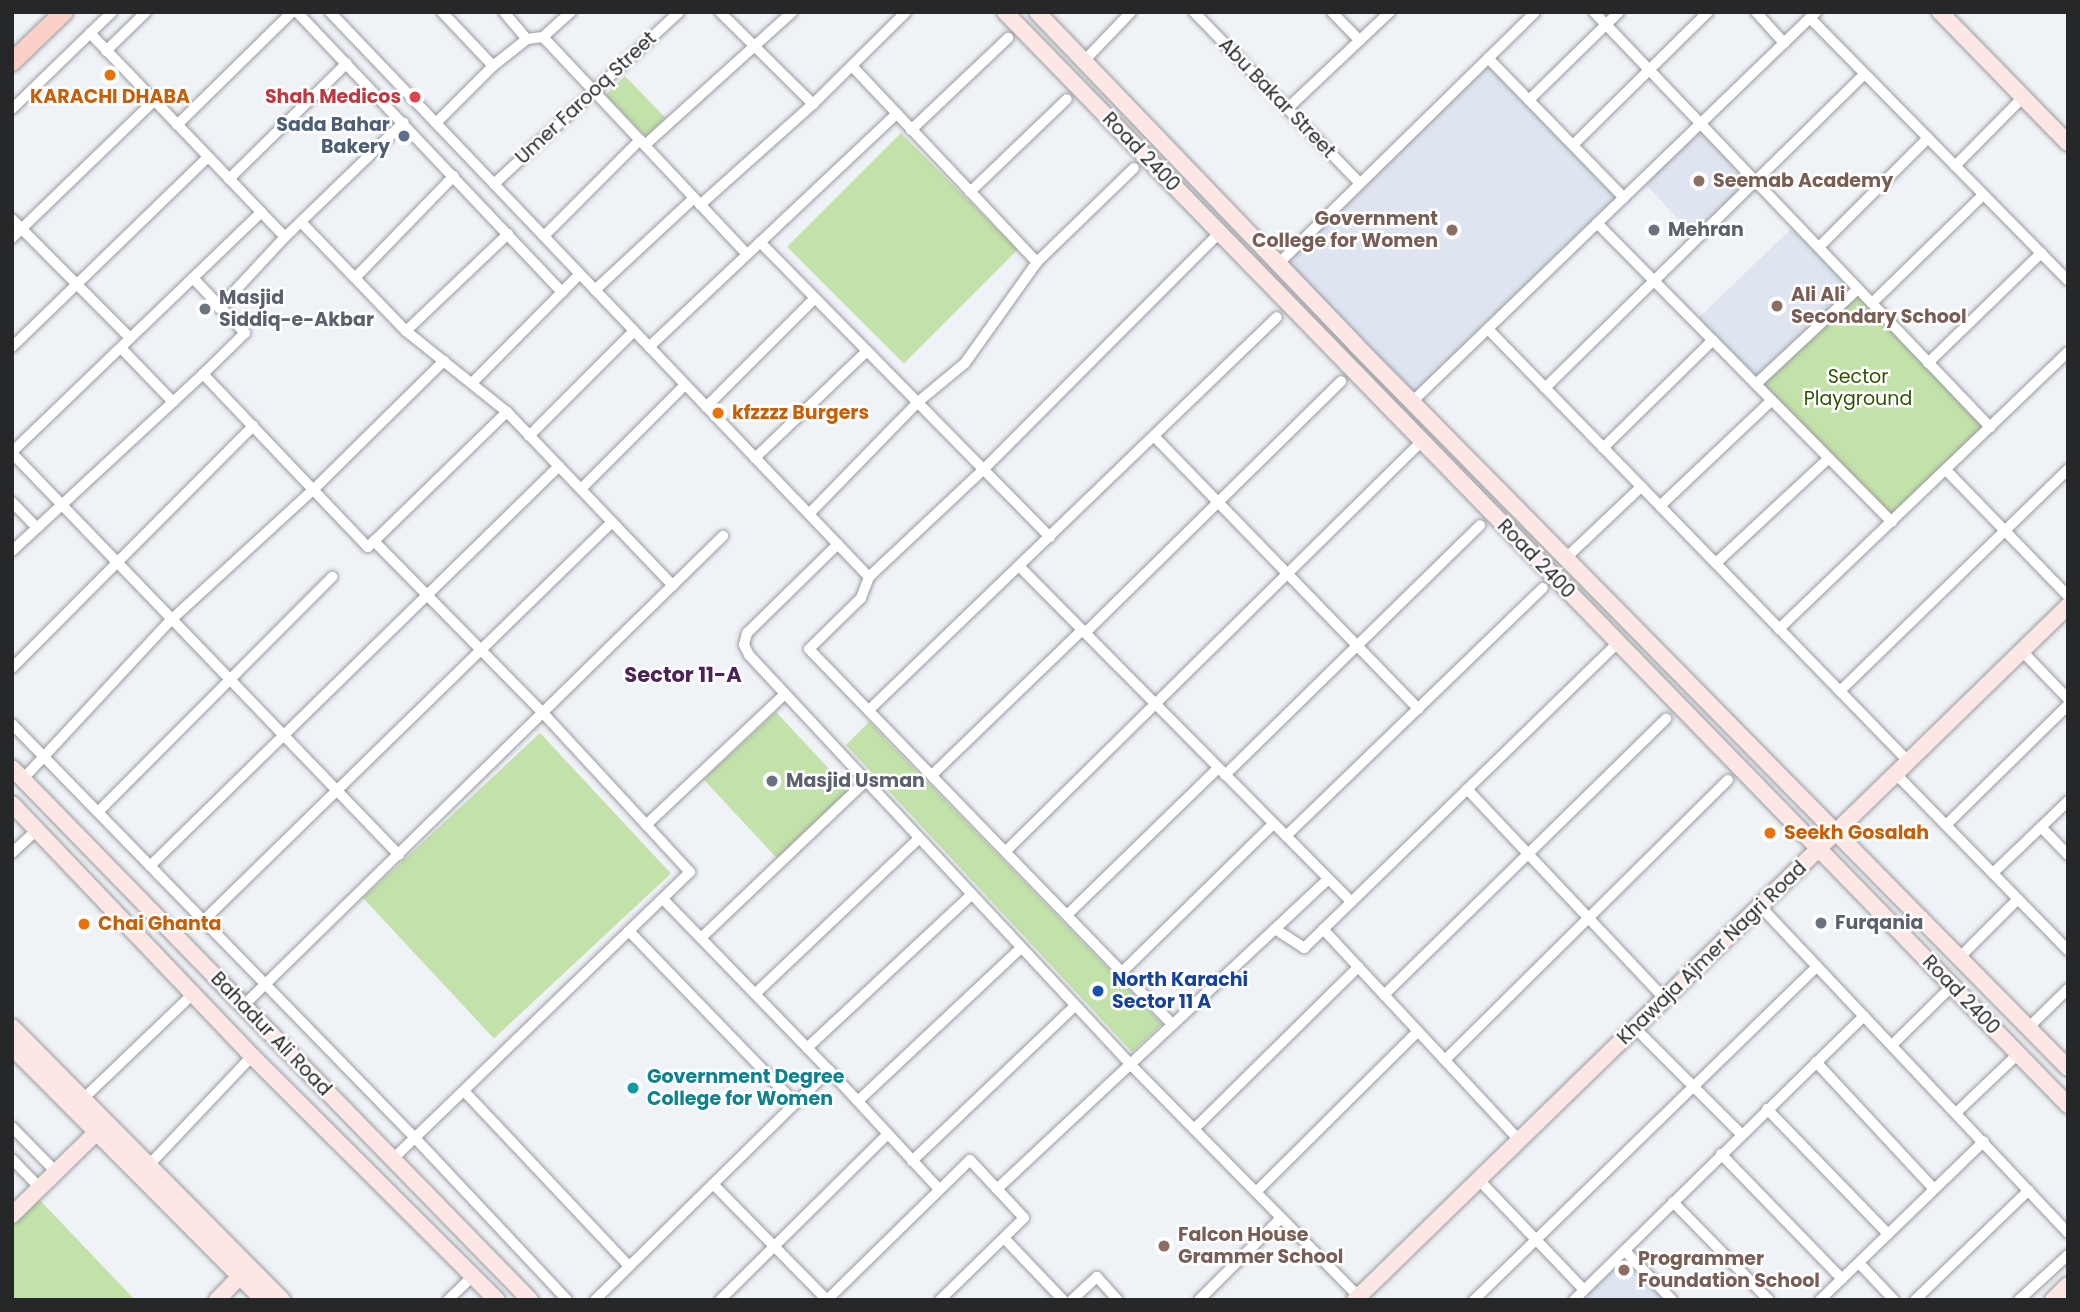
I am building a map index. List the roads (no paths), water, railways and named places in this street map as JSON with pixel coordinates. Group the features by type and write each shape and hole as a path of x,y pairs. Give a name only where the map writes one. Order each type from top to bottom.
{"main road":[{"path":"12,62 64,12"},
{"name":"Road 2400","path":"1005,12 2068,1105"},
{"name":"Road 2400","path":"1037,12 1280,262 1355,344 1414,400 1835,834 2068,1068"},
{"path":"1940,12 2068,143"},
{"path":"1341,359 1355,344"},
{"name":"Khawaja Ajmer Nagri Road","path":"1357,1298 2068,606"},
{"name":"Bahadur Ali Road","path":"18,773 530,1300"},
{"name":"Bahadur Ali Road","path":"12,804 252,1056 497,1300"},
{"path":"12,1027 84,1098 103,1126 245,1272 282,1300"},
{"path":"12,1047 149,1165 245,1272 263,1300"},
{"path":"284,1087 304,1069"},
{"path":"12,1215 103,1126"},
{"path":"217,1300 245,1272"},
{"path":"2053,1300 2068,1285"}],"street":[{"path":"12,109 112,12"},
{"path":"106,51 146,12"},
{"path":"177,125 295,12 404,122 562,292"},
{"path":"330,12 869,577"},
{"path":"504,12 527,39"},
{"path":"436,123 493,66 527,39 543,37 570,12"},
{"name":"Umer Farooq Street","path":"494,184 679,12"},
{"path":"720,12 813,104"},
{"path":"544,236 642,143 792,12"},
{"path":"595,290 813,104 906,12"},
{"path":"1084,61 1132,12"},
{"name":"Abu Bakar Street","path":"1194,12 1360,183"},
{"path":"1332,12 1360,41"},
{"path":"1288,108 1390,12"},
{"path":"1280,262 1535,12"},
{"path":"1594,12 1702,122 1990,428"},
{"path":"1529,100 1619,12"},
{"path":"1573,145 1707,12"},
{"path":"1756,12 1784,43"},
{"path":"449,15 493,66"},
{"path":"1414,400 1813,15 1865,74 2068,281"},
{"path":"90,33 285,237"},
{"path":"543,37 747,254"},
{"path":"911,130 1008,38"},
{"path":"1488,58 1624,198"},
{"path":"229,179 347,63"},
{"path":"852,66 1037,262"},
{"path":"1545,388 1865,74"},
{"path":"1955,166 2023,97"},
{"path":"970,192 1067,99"},
{"path":"12,238 154,101"},
{"path":"649,347 896,114"},
{"path":"219,308 285,237 404,122"},
{"path":"1819,247 1928,138"},
{"path":"12,347 208,157"},
{"path":"809,514 918,402 965,363 1037,262 1134,168"},
{"path":"355,278 454,176"},
{"path":"1872,303 1983,195"},
{"path":"261,212 12,452 399,855"},
{"path":"12,219 131,338"},
{"path":"302,222 406,331 507,412 673,586"},
{"path":"1597,223 1892,522"},
{"path":"1173,1025 809,649 861,598 869,577 982,471 1219,233"},
{"path":"406,331 508,234"},
{"path":"760,242 982,471 1050,537"},
{"path":"1928,363 2041,253"},
{"path":"472,383 580,274"},
{"path":"12,551 245,333 192,278"},
{"path":"1756,384 1858,289"},
{"path":"706,407 815,298"},
{"path":"869,710 1277,317"},
{"path":"1488,329 1908,761"},
{"path":"529,436 634,331"},
{"path":"1603,448 1713,340"},
{"path":"121,348 173,402"},
{"path":"755,458 867,351"},
{"path":"1779,629 2068,352"},
{"path":"18,773 44,757 171,620 313,490 443,361"},
{"path":"203,374 368,547 507,412"},
{"path":"932,775 1341,382"},
{"path":"581,489 685,385"},
{"path":"1660,506 1772,400"},
{"path":"12,668 253,426"},
{"path":"1154,436 1286,576 1419,709"},
{"path":"1006,851 1421,442"},
{"path":"1716,563 1829,457"},
{"path":"150,866 559,466"},
{"path":"1840,691 2068,469"},
{"path":"1946,470 2068,596"},
{"path":"1566,557 1641,487"},
{"path":"12,502 37,528"},
{"path":"202,922 612,522"},
{"path":"1068,914 1356,646 1480,524"},
{"path":"243,1006 723,536"},
{"path":"374,541 544,714 690,872 393,1159"},
{"path":"838,544 747,633 744,645 750,655 784,695 1130,1065 1357,1298"},
{"path":"1020,566 1350,901"},
{"path":"98,811 231,681 332,577"},
{"path":"1286,836 1543,588"},
{"path":"1275,929 1304,948 1618,643"},
{"path":"2022,651 2068,699"},
{"path":"646,825 784,695"},
{"path":"1947,825 2068,705"},
{"path":"1384,995 1530,856 1666,719"},
{"path":"12,724 202,922 267,984 567,1300"},
{"path":"1895,773 2068,950"},
{"path":"1445,1060 1728,780"},
{"path":"701,938 865,782"},
{"path":"1467,789 1665,999"},
{"path":"1993,873 2068,802"},
{"path":"1122,972 1273,824"},
{"path":"2041,827 2068,855"},
{"path":"12,853 37,830"},
{"path":"756,993 918,839"},
{"path":"998,1189 1328,879"},
{"path":"807,1048 971,895"},
{"path":"663,899 756,993 939,1189"},
{"path":"1960,957 2018,899"},
{"path":"1760,906 1957,1112 2068,1233"},
{"path":"1323,929 1520,1140"},
{"path":"629,931 795,1103"},
{"path":"858,1101 1021,948"},
{"path":"1194,1129 1358,967"},
{"path":"1474,1300 1817,967"},
{"path":"1892,1045 1952,986"},
{"path":"2028,1028 2068,989"},
{"path":"84,1098 193,994"},
{"path":"912,1161 1075,1006"},
{"path":"1574,1300 1864,1016"},
{"path":"1635,1028 1741,1135"},
{"path":"1256,1192 1418,1031"},
{"path":"1957,1112 2018,1054"},
{"path":"149,1165 252,1056"},
{"path":"1816,1062 1934,1189"},
{"path":"595,1300 829,1070"},
{"path":"464,1091 629,1266"},
{"path":"1768,1109 1888,1234"},
{"path":"14,1131 56,1172"},
{"path":"720,1300 888,1134"},
{"path":"1820,1300 1984,1141"},
{"path":"1721,1154 1842,1279"},
{"path":"12,1159 40,1188"},
{"path":"713,1184 827,1300 970,1160 1024,1219 940,1300"},
{"path":"1479,1180 1584,1290"},
{"path":"1914,1300 2029,1191"},
{"path":"1673,1202 1769,1300"},
{"path":"1199,1300 1281,1218"},
{"path":"1004,1238 1063,1300"},
{"path":"1625,1251 1672,1300"},
{"path":"2019,1300 2068,1255"},
{"path":"1859,1263 1894,1300"},
{"path":"448,1300 474,1275"},
{"path":"1072,1300 1097,1277 1118,1300"}],"place":[{"name":"KARACHI DHABA","path":"110,75"},
{"name":"Shah Medicos","path":"415,97"},
{"name":"Sada Bahar Bakery","path":"404,136"},
{"name":"Seemab Academy","path":"1699,181"},
{"name":"Government College for Women","path":"1452,230"},
{"name":"Mehran","path":"1654,230"},
{"name":"Ali Ali Secondary School","path":"1777,306"},
{"name":"Masjid Siddiq-e-Akbar","path":"205,309"},
{"name":"kfzzzz Burgers","path":"718,413"},
{"name":"Masjid Usman","path":"772,781"},
{"name":"Seekh Gosalah","path":"1770,833"},
{"name":"Furqania","path":"1821,923"},
{"name":"Chai Ghanta","path":"84,924"},
{"name":"North Karachi Sector 11 A","path":"1098,991"},
{"name":"Government Degree College for Women","path":"633,1088"},
{"name":"Falcon House Grammer School","path":"1164,1246"},
{"name":"Programmer Foundation School","path":"1624,1270"}],"district":[{"name":"Sector 11-A","path":"683,675"}],"park label":[{"name":"Sector Playground","path":"1858,388"}]}
